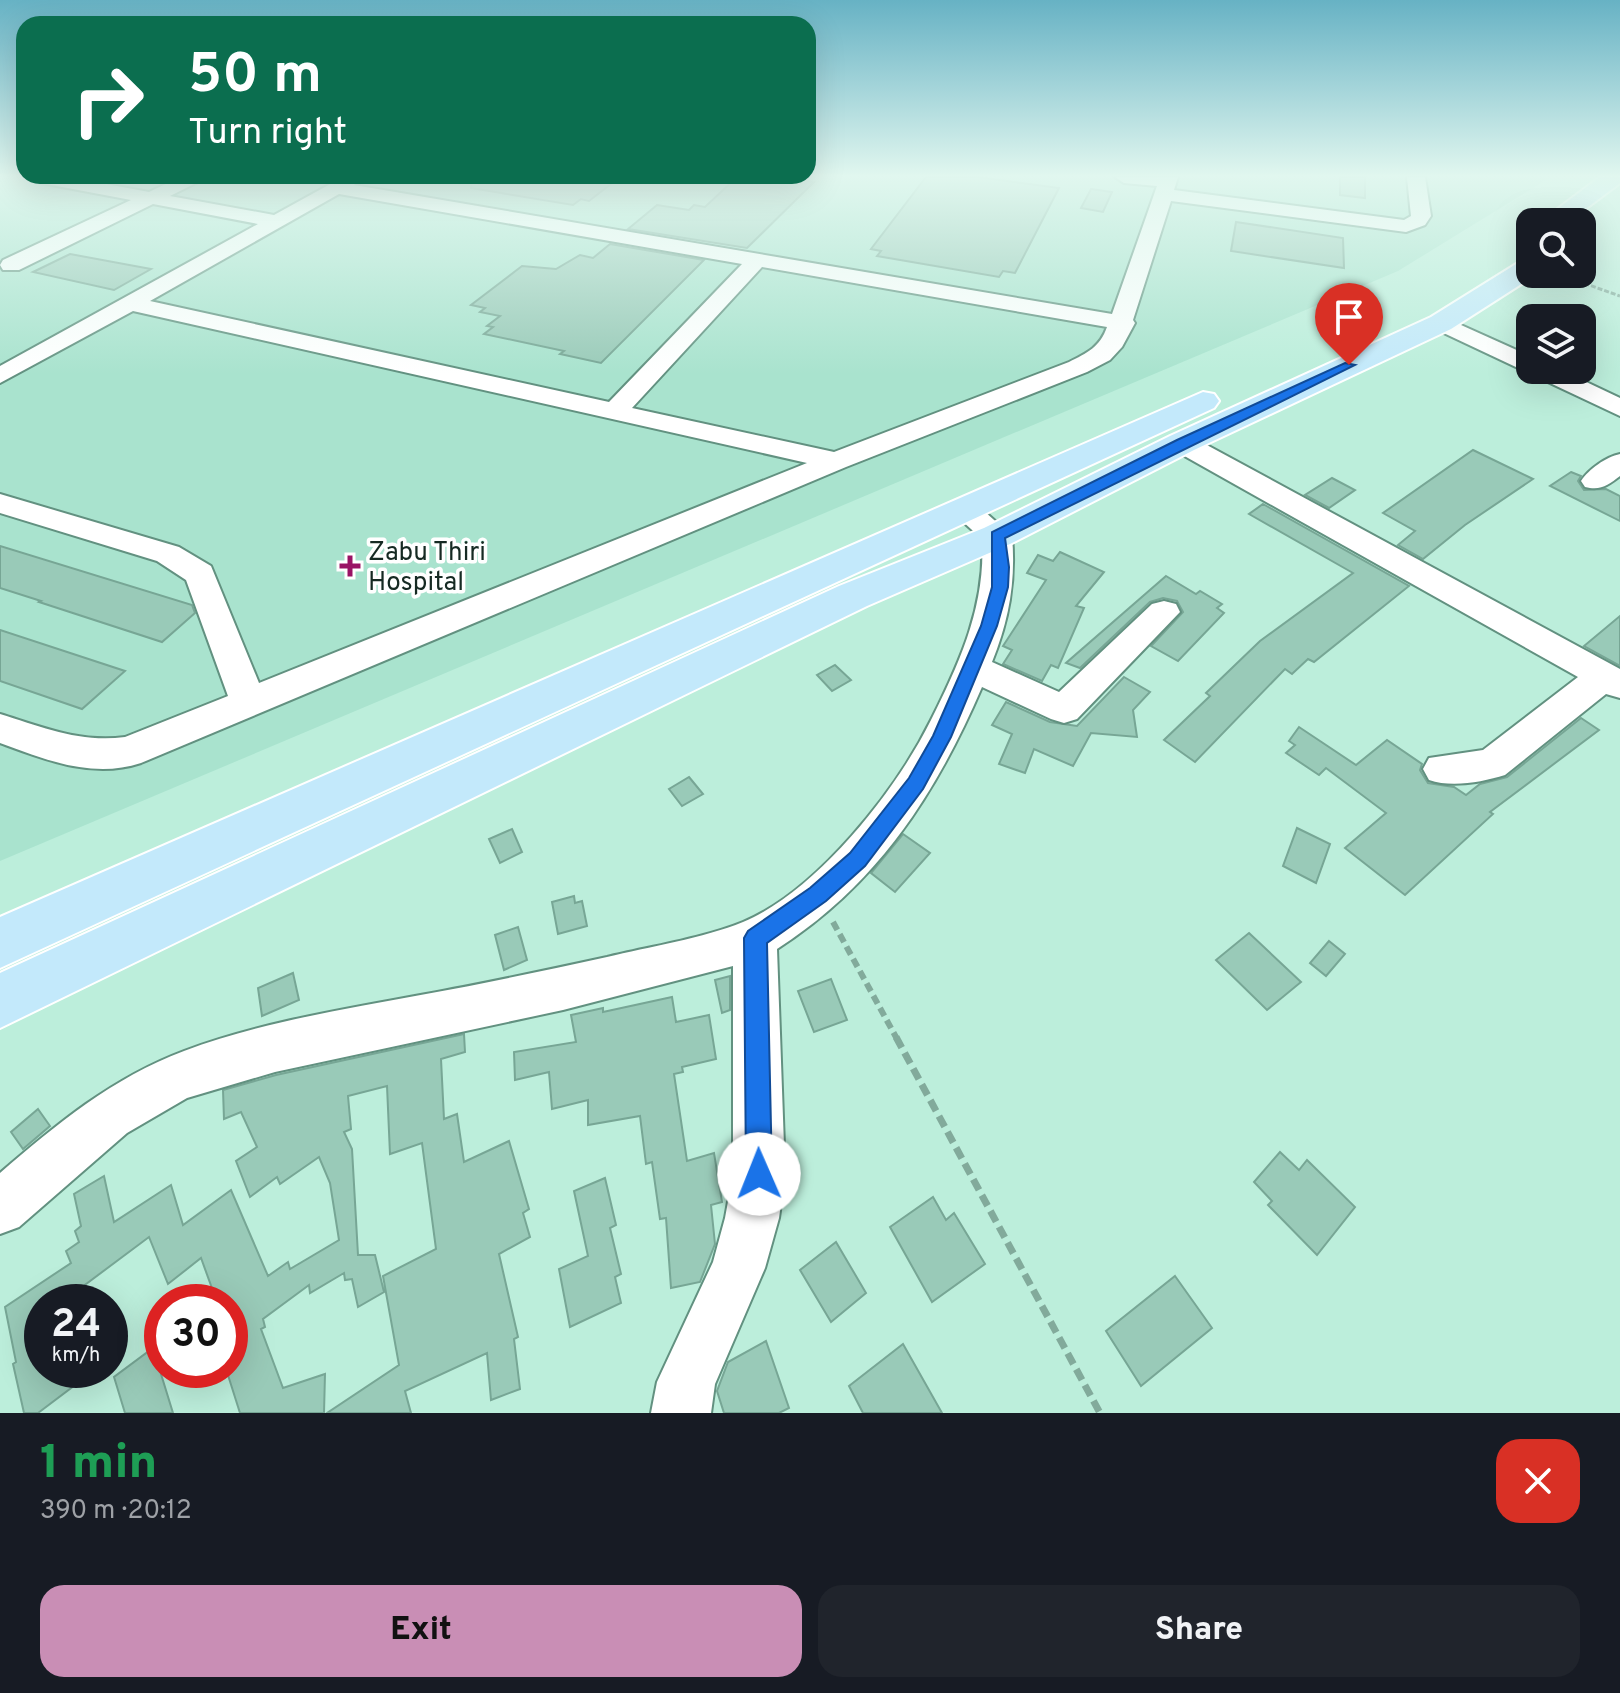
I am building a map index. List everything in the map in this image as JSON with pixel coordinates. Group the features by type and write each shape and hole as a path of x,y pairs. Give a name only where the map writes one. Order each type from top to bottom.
{"main road":[{"path":"0,1001 853,596 981,523 1449,287 1516,246"},
{"path":"0,943 981,523 1182,443 1441,323 1516,276"}],"street":[{"path":"11,265 57,243"},
{"path":"0,376 236,243"},
{"path":"667,243 1123,323"},
{"path":"0,728 57,748 93,756 128,752 836,461 1078,367 1110,348 1123,323 1148,243"},
{"path":"615,411 757,260"},
{"path":"128,303 836,461"},
{"path":"1441,323 1516,358"},
{"path":"1570,384 1620,408"},
{"path":"1182,443 1612,680 1492,764 1442,769"},
{"path":"1595,481 1620,462"},
{"path":"0,503 168,554 200,574 249,703"},
{"path":"0,1208 109,1114 158,1086 187,1074 323,1036 643,971 755,938 818,895 858,860 916,783 972,668 1000,587 1001,567 981,523"},
{"path":"972,668 1064,709 1164,612"},
{"path":"681,1413 686,1382 738,1268 752,1218 759,1174 755,938"}],"path":[{"path":"1596,287 1620,296"},
{"path":"818,895 1100,1413"}],"shaded area":[{"name":"Zabu Thiri Hospital","path":"0,243 1444,243 1398,271 0,861"}],"building":[{"path":"715,243 752,243 747,248"},
{"path":"876,243 1031,243 1015,273 1003,271 999,277 877,256 881,251 871,249"},
{"path":"1232,243 1343,243 1344,268 1231,251"},
{"path":"610,244 704,260 601,363 560,354 564,351 484,334 493,327 487,326 500,316 480,312 485,308 471,305 522,266 556,269 580,255 593,258"},
{"path":"70,254 151,269 114,290 33,272"},
{"path":"1473,450 1533,479 1465,525 1423,559 1398,545 1415,531 1383,513"},
{"path":"1571,472 1581,476 1578,481 1584,490 1606,489 1620,496 1620,521 1550,486"},
{"path":"1332,478 1355,490 1329,508 1305,495"},
{"path":"1263,504 1409,586 1314,662 1308,659 1292,674 1285,669 1195,762 1164,740 1210,696 1206,693 1260,641 1353,573 1249,514"},
{"path":"0,546 192,605 195,613 162,642 39,602 0,588"},
{"path":"1060,552 1104,572 1076,606 1084,608 1058,668 1051,665 1042,681 1003,664 1012,650 1003,646 1046,580 1027,573 1038,555 1053,561"},
{"path":"1166,576 1196,594 1200,591 1222,604 1217,608 1224,613 1178,661 1151,646 1183,612 1177,601 1163,598 1150,602 1080,668 1066,663"},
{"path":"1620,616 1620,666 1584,646"},
{"path":"0,630 125,671 82,709 0,681"},
{"path":"835,665 851,680 832,691 817,675"},
{"path":"1124,677 1150,692 1133,710 1137,737 1091,733 1073,766 1034,749 1025,773 999,764 1012,734 992,725 1006,702 1050,722 1077,726"},
{"path":"1581,718 1599,730 1490,812 1493,814 1405,895 1345,848 1386,813 1326,768 1319,775 1286,753 1295,745 1289,741 1299,727 1356,765 1387,740 1422,764 1420,770 1428,783 1454,787 1466,795 1480,784 1507,777"},
{"path":"689,777 703,794 682,806 669,789"},
{"path":"1297,828 1330,844 1316,883 1283,866"},
{"path":"512,829 522,852 500,863 489,839"},
{"path":"903,834 930,853 895,892 871,873"},
{"path":"574,896 575,903 582,901 587,926 558,934 552,902"},
{"path":"518,927 527,960 504,970 495,935"},
{"path":"1249,933 1301,982 1267,1010 1216,960"},
{"path":"1329,941 1345,954 1326,976 1310,963"},
{"path":"293,973 299,1000 262,1016 258,988"},
{"path":"730,976 730,1010 722,1013 715,980"},
{"path":"831,979 847,1020 814,1032 798,991"},
{"path":"672,997 676,1022 709,1015 716,1059 682,1067 683,1072 674,1074 687,1161 714,1153 722,1202 711,1205 715,1244 700,1282 671,1288 666,1218 660,1219 652,1162 646,1164 640,1116 588,1125 588,1100 552,1109 549,1072 515,1080 514,1052 576,1042 571,1015 603,1008 603,1012"},
{"path":"464,1034 465,1052 441,1059 444,1119 457,1114 464,1162 509,1141 529,1209 523,1213 530,1237 499,1254 518,1337 514,1339 520,1389 491,1400 487,1353 405,1391 411,1413 327,1413 399,1365 383,1276 436,1249 422,1143 390,1154 387,1086 348,1096 351,1129 344,1132 352,1149 358,1255 375,1255 384,1292 358,1307 352,1279 345,1280 344,1273 310,1293 309,1285 263,1319 265,1327 261,1329 283,1388 325,1374 324,1413 240,1413 232,1388 248,1388 248,1284 210,1284 201,1258 168,1284 149,1237 86,1284 40,1284 71,1263 66,1251 79,1242 75,1231 81,1226 74,1194 104,1176 114,1222 171,1185 183,1225 231,1190 268,1276 288,1262 290,1269 339,1240 330,1183 319,1157 280,1184 277,1177 250,1197 236,1161 257,1147 241,1112 224,1119 223,1090 276,1075"},
{"path":"38,1109 50,1126 23,1149 11,1132"},
{"path":"1280,1152 1299,1170 1307,1160 1355,1207 1317,1255 1268,1205 1272,1201 1254,1182"},
{"path":"605,1178 616,1225 610,1228 621,1274 615,1277 621,1303 570,1327 559,1269 588,1256 574,1191"},
{"path":"933,1197 946,1220 954,1213 985,1264 932,1302 890,1227"},
{"path":"836,1242 866,1293 831,1322 800,1270"},
{"path":"1175,1276 1212,1328 1141,1386 1106,1331"},
{"path":"24,1294 24,1388 71,1388 38,1413 24,1413 5,1307"},
{"path":"766,1341 789,1408 779,1413 724,1413 717,1391 728,1362"},
{"path":"903,1344 942,1413 863,1413 849,1386"},
{"path":"144,1355 144,1388 165,1388 173,1413 125,1413 117,1388 128,1388 128,1367"}],"place":[{"name":"Zabu Thiri Hospital","path":"350,566"}],"route":[{"path":"759,1174 755,938 818,895 858,860 916,783 941,737 989,626 1000,587 997,536 1182,443 1349,365"}]}
